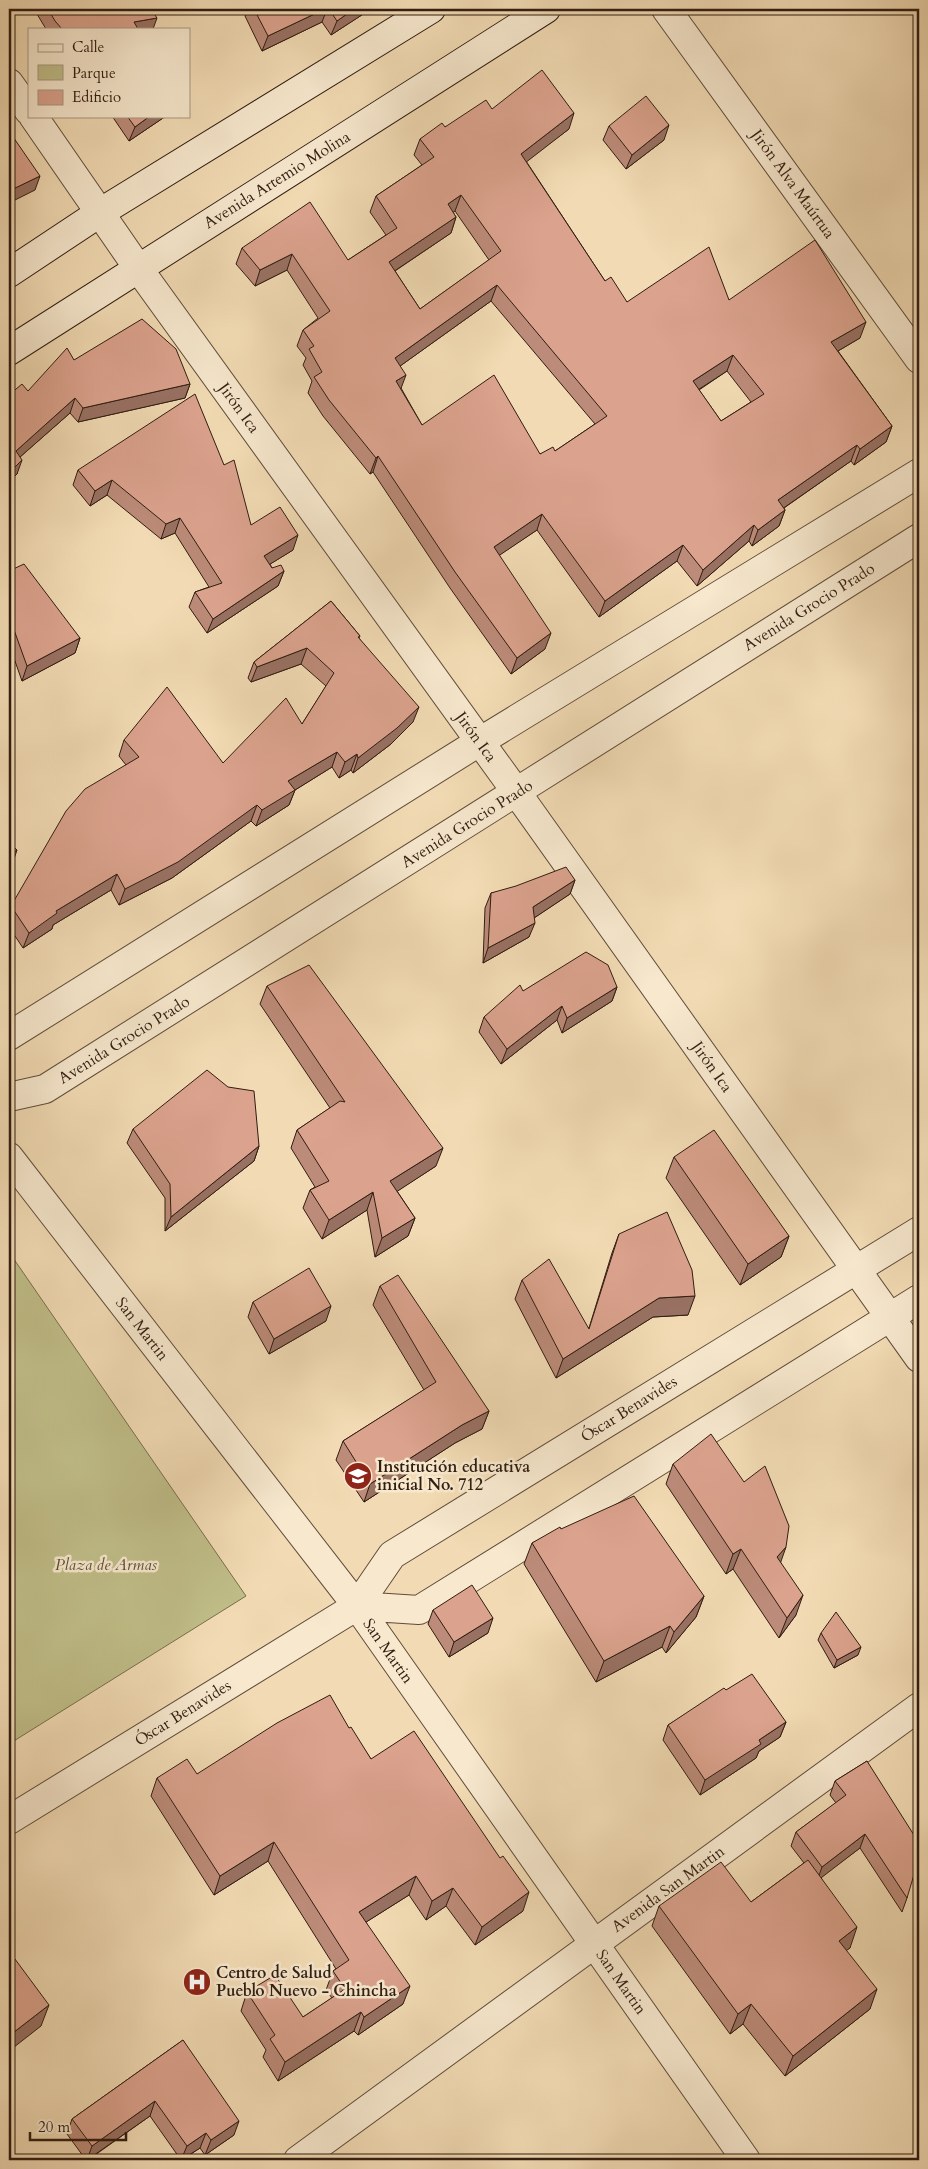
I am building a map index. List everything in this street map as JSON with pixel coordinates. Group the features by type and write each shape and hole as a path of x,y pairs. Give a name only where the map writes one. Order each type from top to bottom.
{"street":[{"path":"9,273 101,212 431,9"},
{"name":"Avenida Artemio Molina","path":"9,351 546,9"},
{"name":"Jirón Alva Maúrtua","path":"666,9 919,359"},
{"path":"9,83 28,110"},
{"name":"Jirón Ica","path":"34,118 138,268 517,793 919,1358"},
{"path":"9,1036 479,742 919,473"},
{"name":"Avenida Grocio Prado","path":"9,1097 45,1089 919,538"},
{"name":"San Martin","path":"9,1157 357,1606 746,2160"},
{"name":"Óscar Benavides","path":"9,1820 357,1606 392,1555 919,1231"},
{"path":"357,1606 419,1610 919,1299"},
{"name":"Avenida San Martin","path":"298,2160 919,1707"}],"green space":[{"name":"Plaza de Armas","path":"9,1252 246,1596 9,1744"}],"building":[{"path":"48,9 151,9 157,18 134,22 137,28 61,28"},
{"path":"254,9 325,9 268,36"},
{"path":"329,9 354,9 337,21"},
{"path":"542,70 574,113 521,154 605,281 611,277 627,302 709,247 729,300 815,240 866,322 831,342 892,426 860,449 857,445 778,500 785,510 758,530 754,525 703,570 683,545 605,601 542,514 494,547 551,633 517,658 455,572 378,456 376,458 329,400 314,377 322,372 309,349 314,346 303,330 330,311 292,254 260,270 242,248 310,202 348,260 397,228 376,196 434,157 420,139 442,123 445,127 486,100 492,109","holes":["461,195 501,251 420,309 389,262 456,217 448,204","497,285 607,416 555,451 553,447 540,454 494,375 422,425 396,381 406,375 395,358","733,355 764,394 721,421 693,381"]},
{"path":"646,96 669,125 632,155 609,126"},
{"path":"128,118 147,118 135,127"},
{"path":"9,131 40,176 9,191"},
{"path":"142,319 176,349 190,384 83,408 75,398 16,451 22,460 9,473 9,395 22,384 28,391 67,348 74,360"},
{"path":"195,394 224,465 234,460 251,525 280,507 298,535 264,556 272,568 281,565 284,571 213,619 195,592 222,583 180,518 166,524 112,480 95,491 78,470"},
{"path":"24,564 80,638 27,666 9,616 9,571"},
{"path":"331,601 360,636 358,637 419,707 397,728 358,758 357,754 345,762 337,752 288,781 295,790 262,810 257,805 178,862 125,889 117,874 56,911 57,913 29,933 11,906 66,811 85,789 139,757 124,740 167,687 223,763 286,698 302,724 334,673 307,648 257,667 254,662"},
{"path":"9,842 17,850 9,855"},
{"path":"566,867 575,880 533,907 535,923 488,948 491,893 516,886"},
{"path":"586,952 608,965 617,987 567,1018 562,1006 507,1049 484,1017 520,985 523,991"},
{"path":"309,965 443,1148 390,1181 415,1218 382,1238 373,1192 329,1220 310,1190 329,1181 297,1130 340,1101 345,1102 267,986"},
{"path":"207,1070 228,1087 254,1091 259,1146 171,1217 170,1184 133,1129"},
{"path":"714,1130 789,1236 748,1264 674,1157"},
{"path":"667,1212 692,1270 695,1296 659,1298 563,1359 522,1280 549,1259 589,1329 619,1234"},
{"path":"309,1268 331,1306 274,1339 253,1302"},
{"path":"398,1275 489,1411 462,1425 370,1484 343,1441 436,1382 380,1286"},
{"path":"711,1434 744,1482 765,1466 789,1526 786,1547 777,1557 803,1595 787,1618 741,1549 733,1554 673,1464"},
{"path":"634,1496 704,1596 674,1632 670,1626 604,1661 532,1543 560,1527 561,1529"},
{"path":"472,1585 493,1618 454,1642 433,1610"},
{"path":"836,1612 861,1647 837,1660 821,1633"},
{"path":"752,1674 786,1722 759,1740 761,1744 705,1780 668,1725 724,1688 726,1690"},
{"path":"330,1695 349,1728 351,1727 371,1759 414,1731 500,1858 503,1856 529,1892 482,1927 453,1888 432,1901 416,1876 359,1912 410,1986 364,2017 361,2012 285,2062 270,2039 275,2035 247,1992 275,1975 303,2017 345,1989 333,1971 349,1960 274,1842 220,1876 157,1778 187,1759 197,1774 277,1723"},
{"path":"867,1761 919,1843 919,1858 907,1898 865,1834 822,1867 796,1832 846,1795 835,1781"},
{"path":"808,1860 857,1927 839,1941 877,1989 793,2056 751,2004 738,2014 659,1906 721,1862 751,1902"},
{"path":"9,1951 49,2005 9,2036"},
{"path":"183,2040 239,2121 211,2140 206,2133 187,2146 155,2101 92,2146 72,2119"}],"place":[{"name":"Institución educativa inicial No. 712","path":"358,1476"},
{"name":"Centro de Salud Pueblo Nuevo - Chincha","path":"197,1982"}]}
